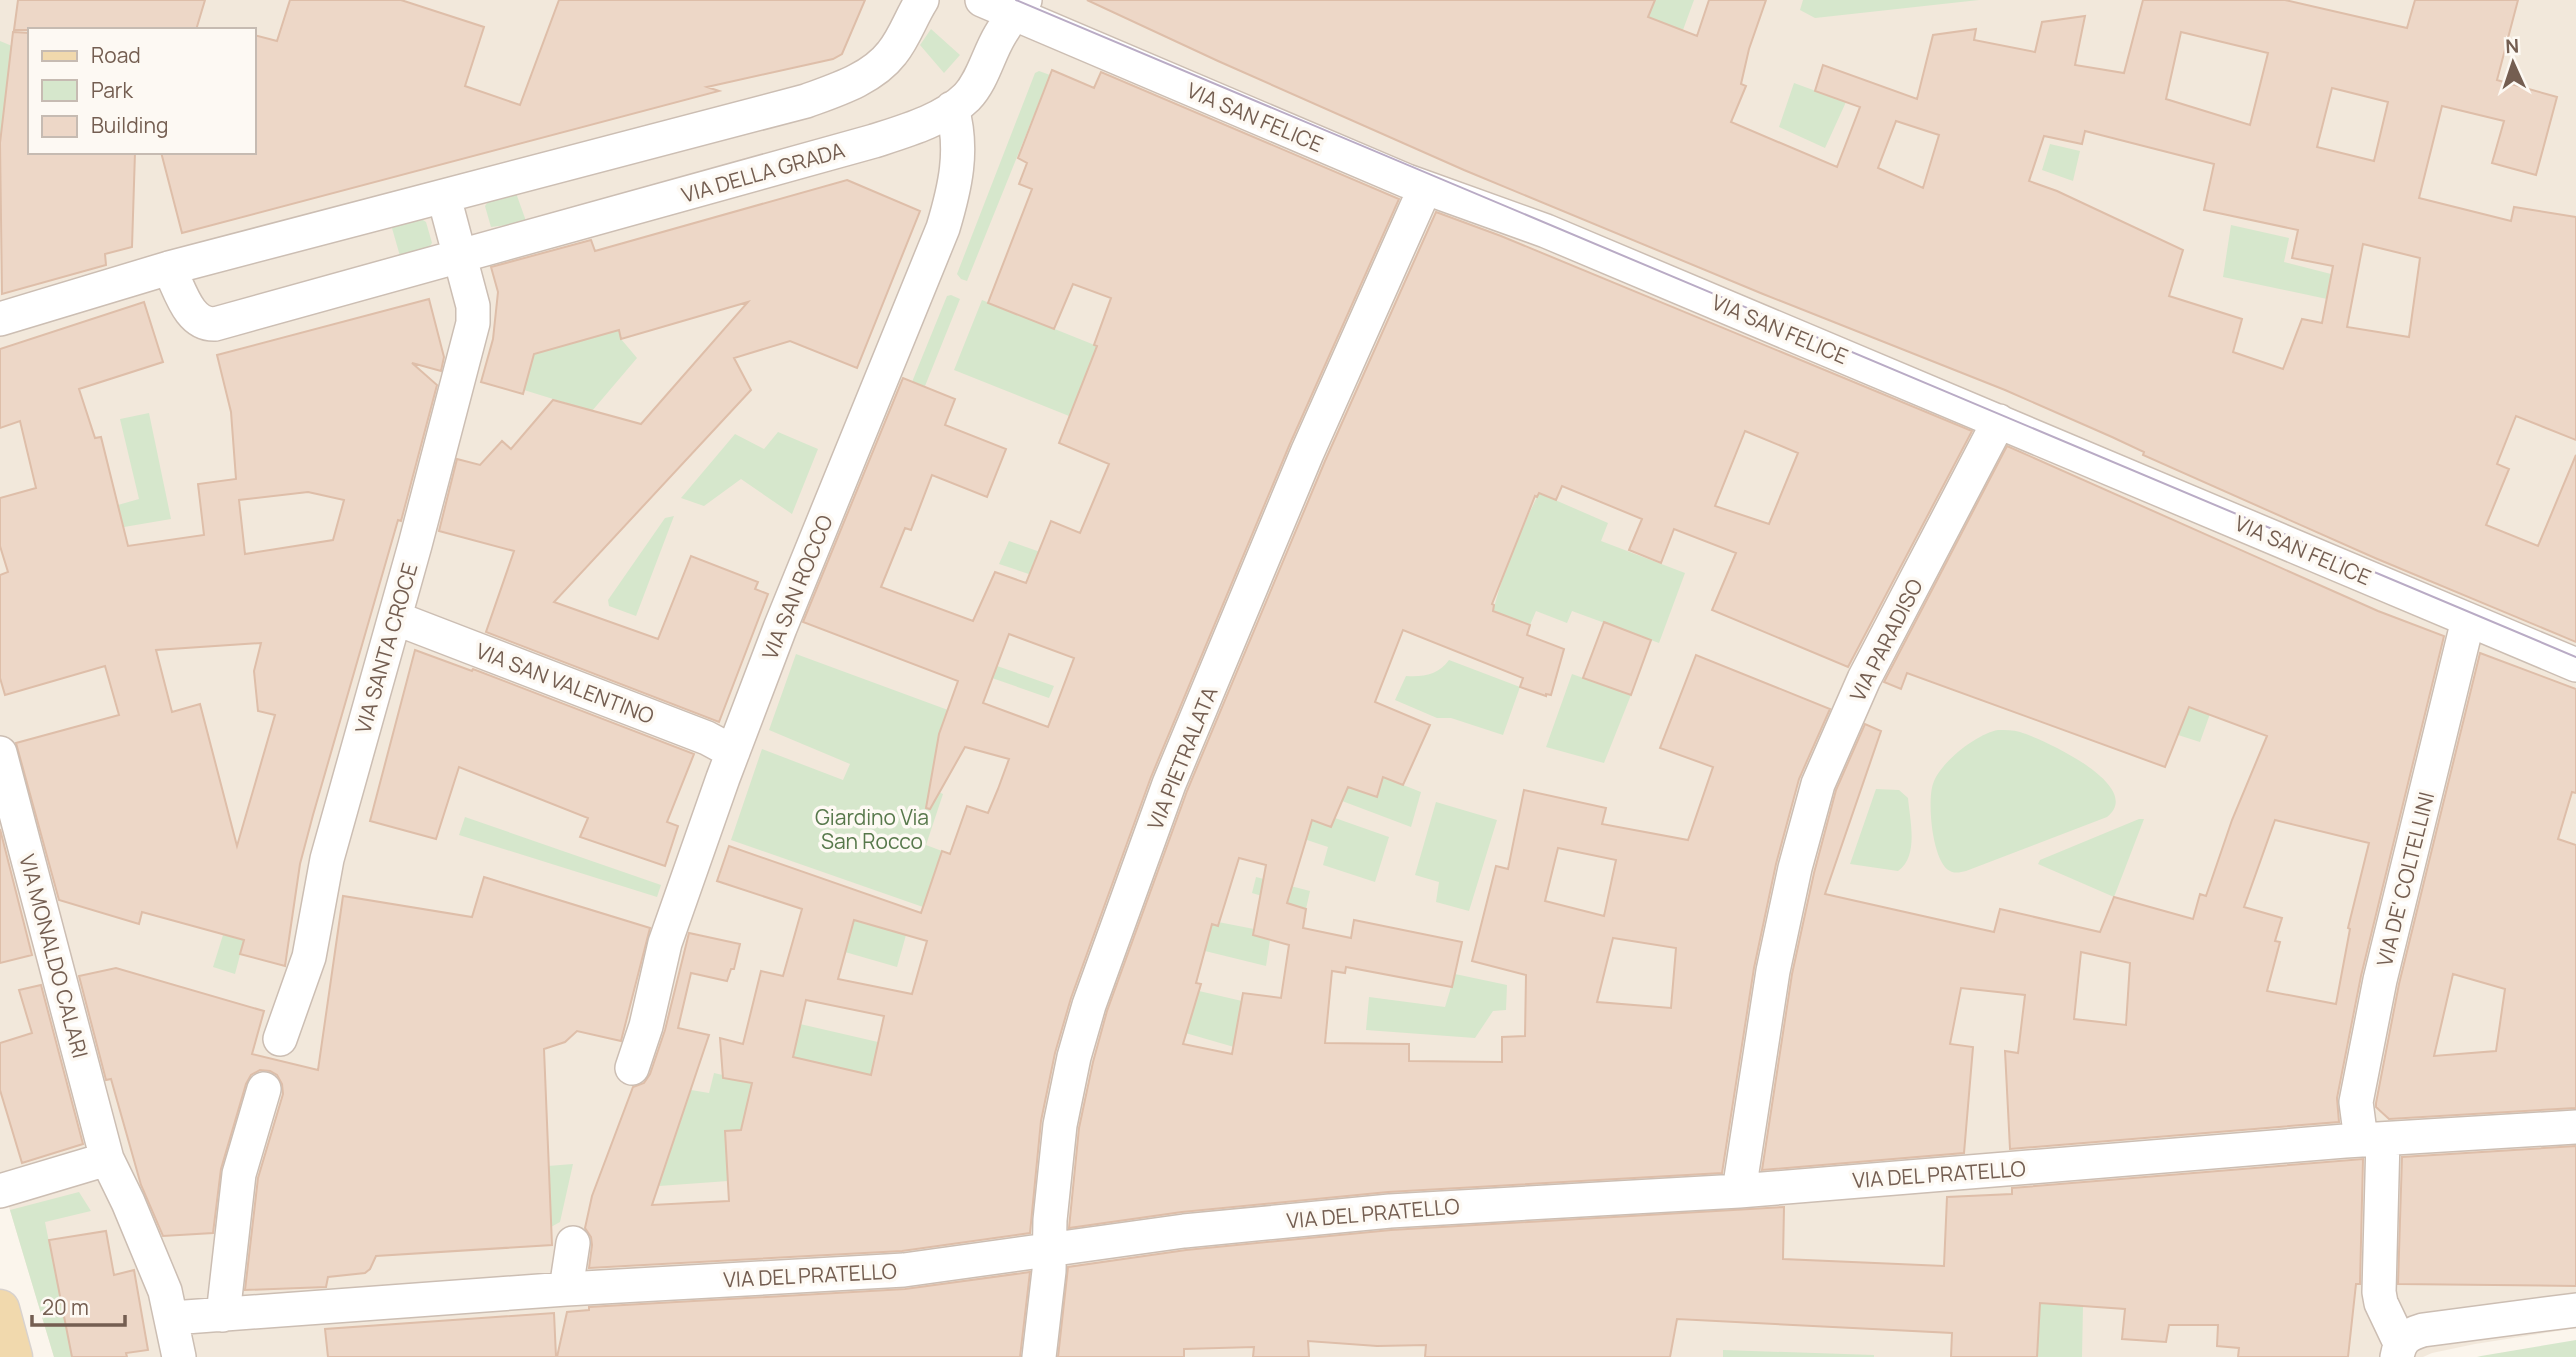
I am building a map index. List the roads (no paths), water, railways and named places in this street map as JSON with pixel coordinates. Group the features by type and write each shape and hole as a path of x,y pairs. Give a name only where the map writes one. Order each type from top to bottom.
{"main road":[{"path":"0,1309 13,1357"}],"street":[{"path":"0,319 169,268 736,120 831,92 854,82 883,62 897,46 922,0"},
{"name":"VIA SAN FELICE","path":"982,0 1019,7 1328,148 1425,188 1546,231 2576,665"},
{"name":"VIA DELLA GRADA","path":"169,268 192,315 205,324 215,324 874,141 912,128 953,108 966,97 975,85 999,36 1019,7"},
{"name":"VIA SAN ROCCO","path":"632,1068 646,1026 668,933 733,752 780,628 943,228 954,188 959,148 953,108"},
{"name":"VIA PIETRALATA","path":"1039,1357 1061,1116 1089,1005 1169,784 1307,453 1425,188"},
{"path":"444,197 460,256"},
{"name":"VIA SANTA CROCE","path":"280,1039 309,957 327,859 395,618 473,323 473,306 460,256"},
{"name":"VIA PARADISO","path":"1739,1191 1769,997 1801,870 1818,784 1864,678 1999,421"},
{"name":"VIA SAN VALENTINO","path":"395,618 707,738 733,752"},
{"name":"VIA DE' COLTELLINI","path":"2398,1350 2379,1292 2357,1102 2380,980 2468,620"},
{"name":"VIA MONALDO CALARI","path":"0,753 107,1159 141,1231 165,1291 179,1357"},
{"path":"223,1315 239,1174 264,1089"},
{"name":"VIA DEL PRATELLO","path":"172,1318 566,1289 888,1271 1289,1219 1480,1204 1739,1191 2363,1140 2576,1127"},
{"path":"0,1191 107,1159"},
{"path":"566,1289 573,1244"},
{"path":"2398,1350 2411,1333 2432,1328 2576,1310"}],"tram line":[{"path":"1016,0 2576,657"}],"park label":[{"name":"Giardino Via San Rocco","path":"872,829"}]}
